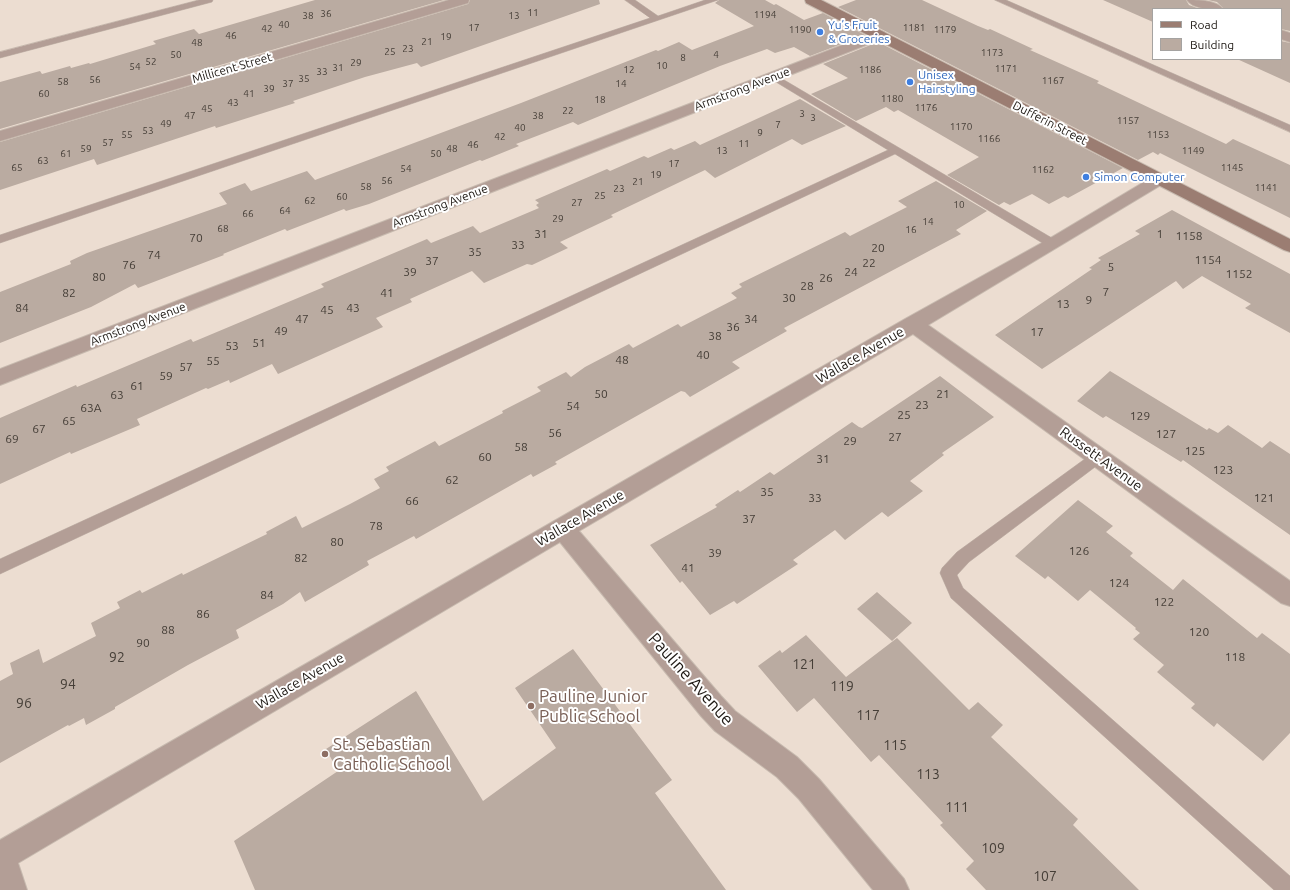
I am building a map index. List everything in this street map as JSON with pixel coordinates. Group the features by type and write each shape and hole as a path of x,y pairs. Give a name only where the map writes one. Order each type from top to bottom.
{"main road":[{"name":"Dufferin Street","path":"811,0 1290,246"}],"street":[{"name":"Millicent Street","path":"0,136 463,0"},
{"path":"1194,0 1214,8"},
{"name":"Armstrong Avenue","path":"0,377 879,35"},
{"name":"Wallace Avenue","path":"1,857 912,324 1053,244 1160,179"},
{"name":"Russett Avenue","path":"912,324 1290,595"},
{"name":"Pauline Avenue","path":"562,528 711,706 725,721 787,767 809,789 893,890"},
{"path":"1,857 11,890"}],"lane":[{"path":"0,55 209,0"},
{"path":"629,0 657,19"},
{"path":"0,239 714,0"},
{"path":"998,0 1290,129"},
{"path":"774,77 1053,244"},
{"path":"0,566 896,150"},
{"path":"1098,457 963,557 948,573 957,593 1290,890"}],"building":[{"path":"315,0 444,0 0,129 0,82 40,71 42,74 70,66 71,68 90,64 156,44 153,41 194,29 199,34"},
{"path":"470,0 599,0 600,4 421,67 417,63 365,77 293,101 295,103 216,128 215,126 97,165 94,159 0,190 0,142 468,4"},
{"path":"719,0 765,0 774,5 776,4 804,20 823,13 865,35 810,56 794,47 775,53 767,49 720,66 578,125 573,122 516,144 519,146 369,204 346,211 344,209 287,231 285,229 223,254 224,255 138,288 135,284 91,307 0,343 0,292 71,264 70,261 87,253 227,204 219,193 245,183 251,191 307,171 315,180 521,103 656,50 658,51 679,42 692,50 754,26 715,3"},
{"path":"856,0 922,0 1033,49 1030,50 1099,81 1097,83 1226,144 1233,139 1290,165 1290,218 1160,153 1158,155 1153,152 1138,160 838,7"},
{"path":"1103,0 1186,0 1189,5 1197,8 1152,8 1152,22"},
{"path":"1208,0 1290,0 1290,31 1282,29 1282,8 1223,8 1217,2"},
{"path":"1282,41 1290,43 1290,83 1239,60 1282,60"},
{"path":"878,42 1123,168 1068,198 1064,196 1049,204 1032,194 1010,205 1004,202 999,205 947,175 979,157 898,110 894,112 886,107 856,121 811,94 848,78 823,64"},
{"path":"800,99 846,126 802,145 792,139 715,178 705,170 611,215 613,217 560,242 568,248 532,265 527,264 484,283 472,271 410,299 412,302 376,318 383,327 278,374 272,364 230,383 229,380 208,389 206,388 137,419 140,425 71,454 70,452 0,484 0,418 76,385 77,387 191,339 193,342 324,287 321,284 427,239 431,243 473,226 480,233 539,208 536,205 539,203 535,200 607,169 610,171 644,156 648,158 671,148 674,150 695,141 700,145"},
{"path":"936,181 987,211 956,230 961,234 784,328 787,331 732,362 740,368 690,397 685,392 681,391 555,462 557,464 533,477 531,474 416,539 414,536 367,561 369,565 305,602 300,592 283,604 236,630 239,638 188,665 115,707 115,709 86,725 84,718 69,726 68,725 0,763 0,681 13,674 10,663 39,649 43,663 96,636 91,623 120,608 117,602 140,590 142,593 182,573 183,575 267,534 266,532 296,516 302,528 350,504 380,488 374,479 389,471 386,467 435,441 439,446 503,413 502,411 541,391 537,387 566,372 571,377 585,367 629,344 633,348 678,324 681,327 737,298 731,293 742,287 739,284 845,232 850,236 907,207 898,201"},
{"path":"1172,210 1290,274 1290,333 1245,308 1251,304 1202,276 1183,289 1176,281 1042,369 995,335 1092,269 1089,268 1101,260 1098,258 1140,234 1135,231"},
{"path":"1110,371 1207,430 1209,428 1218,433 1228,425 1262,448 1270,441 1290,454 1290,535 1183,460 1181,462 1106,416 1103,418 1077,401"},
{"path":"940,376 994,417 942,453 944,455 910,481 923,491 888,517 882,512 845,540 835,530 793,560 798,564 737,604 734,601 710,615 682,581 680,583 650,545 717,507 715,505 738,490 740,492 770,472 774,475 852,422 862,428"},
{"path":"1078,500 1113,526 1106,532 1133,553 1130,556 1173,590 1183,579 1257,638 1262,633 1290,654 1290,733 1263,761 1217,723 1214,727 1191,708 1195,704 1157,672 1164,665 1133,639 1140,633 1135,629 1136,628 1090,590 1078,601 1048,576 1045,579 1015,556"},
{"path":"877,592 912,623 892,641 857,609"},
{"path":"806,635 846,677 897,638 969,710 978,702 1003,725 991,737 1078,819 1073,825 1139,890 986,890 966,869 974,861 940,825 943,823 879,755 871,762 814,698 797,712 758,666 780,650 782,653"},
{"path":"573,649 672,780 655,793 726,890 255,890 234,841 338,771 326,749 416,691 483,801 556,748 515,688"}],"place":[{"name":"Yu’s Fruit & Groceries","path":"820,32"},
{"name":"Unisex Hairstyling","path":"910,82"},
{"name":"Simon Computer","path":"1086,177"},
{"name":"Pauline Junior Public School","path":"531,706"},
{"name":"St. Sebastian Catholic School","path":"325,754"}]}
